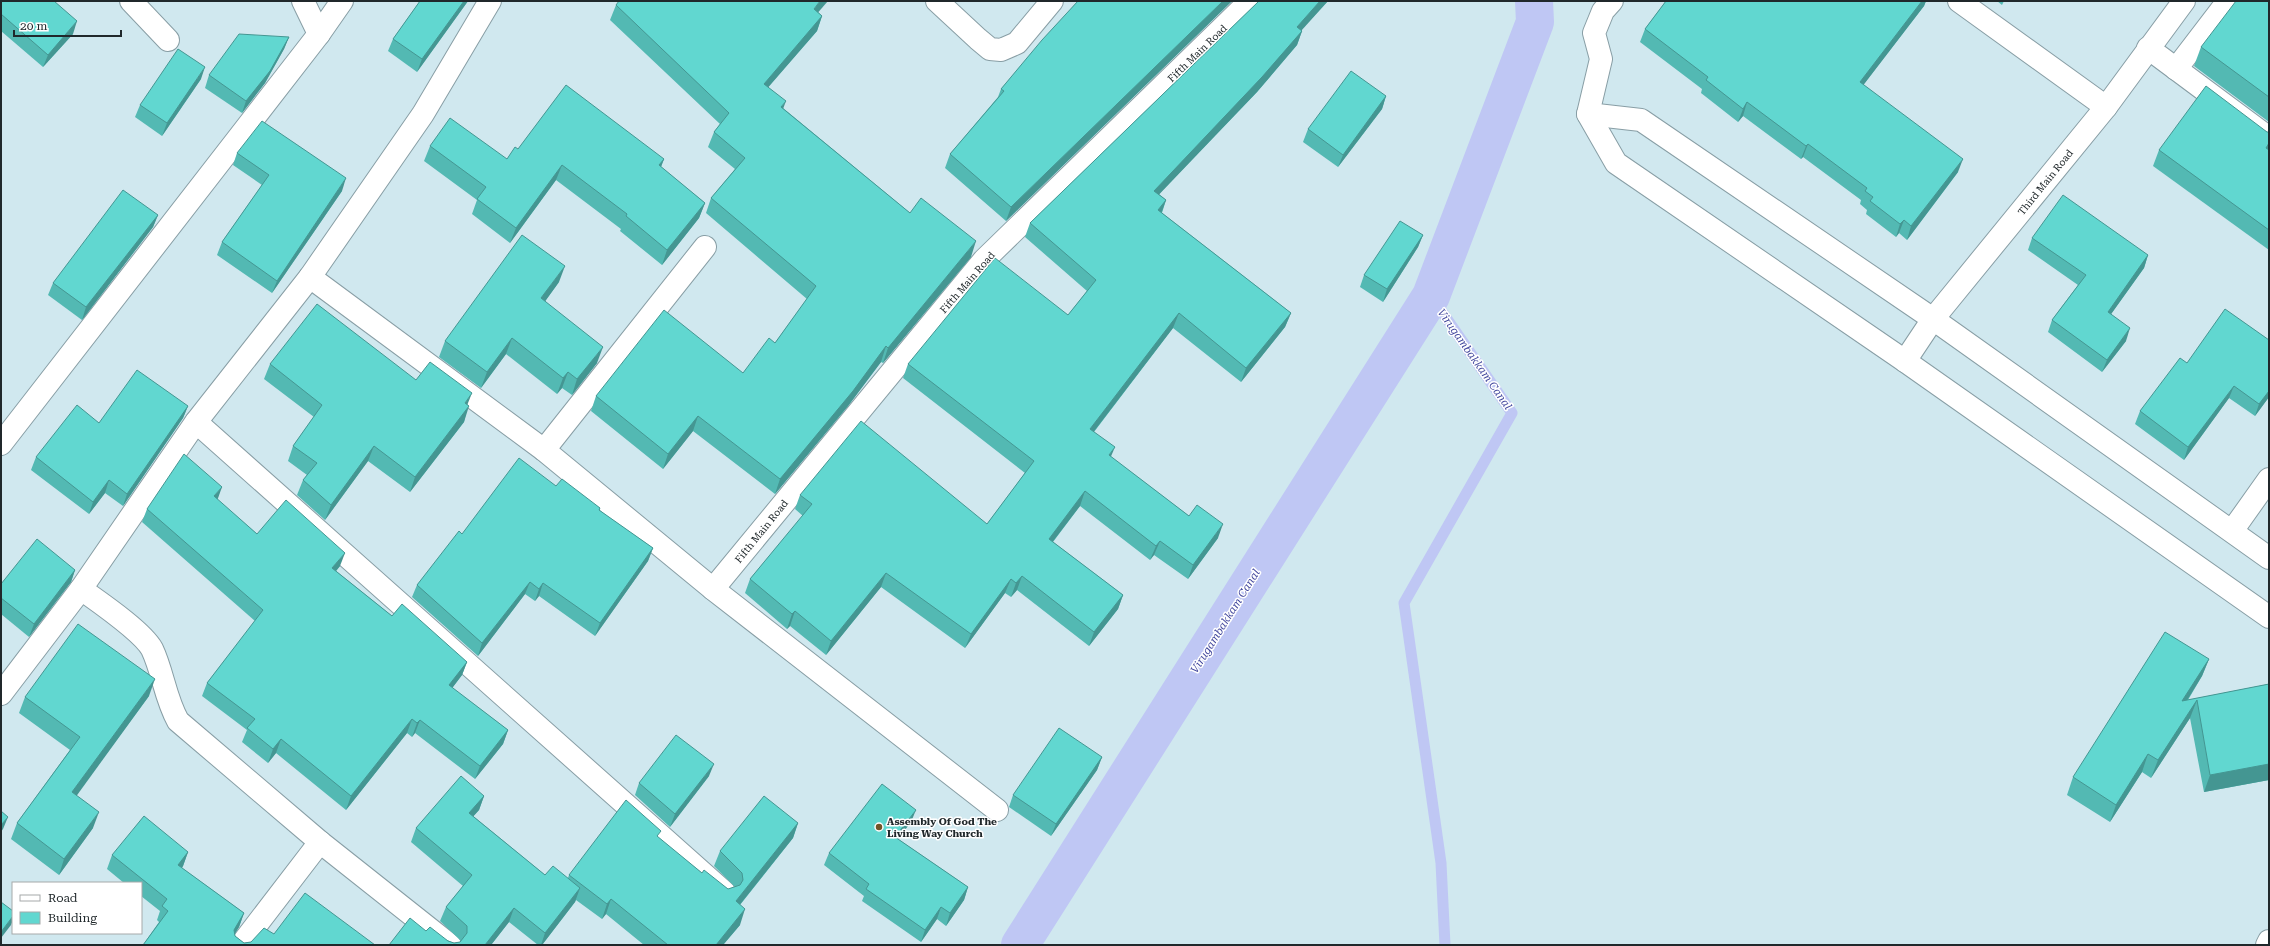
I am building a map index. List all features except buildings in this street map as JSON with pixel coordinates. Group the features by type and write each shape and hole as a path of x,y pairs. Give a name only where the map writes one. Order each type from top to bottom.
{"street":[{"path":"131,1 168,40"},
{"path":"304,1 319,34"},
{"path":"1,444 319,34 342,1"},
{"path":"1,694 81,589 196,422 310,277 423,114 490,1"},
{"path":"938,1 978,40 990,48 1001,50 1017,43 1052,1"},
{"name":"Fifth Main Road","path":"713,589 984,260 1250,1"},
{"path":"1612,1 1603,10 1594,33 1601,60 1588,114 1616,163 1905,361 2269,617"},
{"path":"1959,1 2106,107"},
{"name":"Third Main Road","path":"1905,361 1933,319 2106,107 2184,1"},
{"path":"2176,69 2228,1"},
{"path":"2148,48 2269,138"},
{"path":"1588,114 1641,120 1933,319 2269,558"},
{"path":"544,450 705,247"},
{"path":"310,277 544,450 713,589 997,810"},
{"path":"196,422 725,892"},
{"path":"2232,531 2269,479"},
{"path":"81,589 126,622 151,648 169,704 178,721 320,842 450,945"},
{"path":"241,945 320,842"},
{"path":"2267,945 2269,941"}],"waterway":[{"name":"Virugambakkam Canal","path":"1020,945 1431,296 1535,22 1534,1"},
{"name":"Virugambakkam Canal","path":"1431,296 1512,413 1404,603 1441,863 1445,945"}],"place":[{"name":"Assembly Of God The Living Way Church","path":"879,827"}]}
